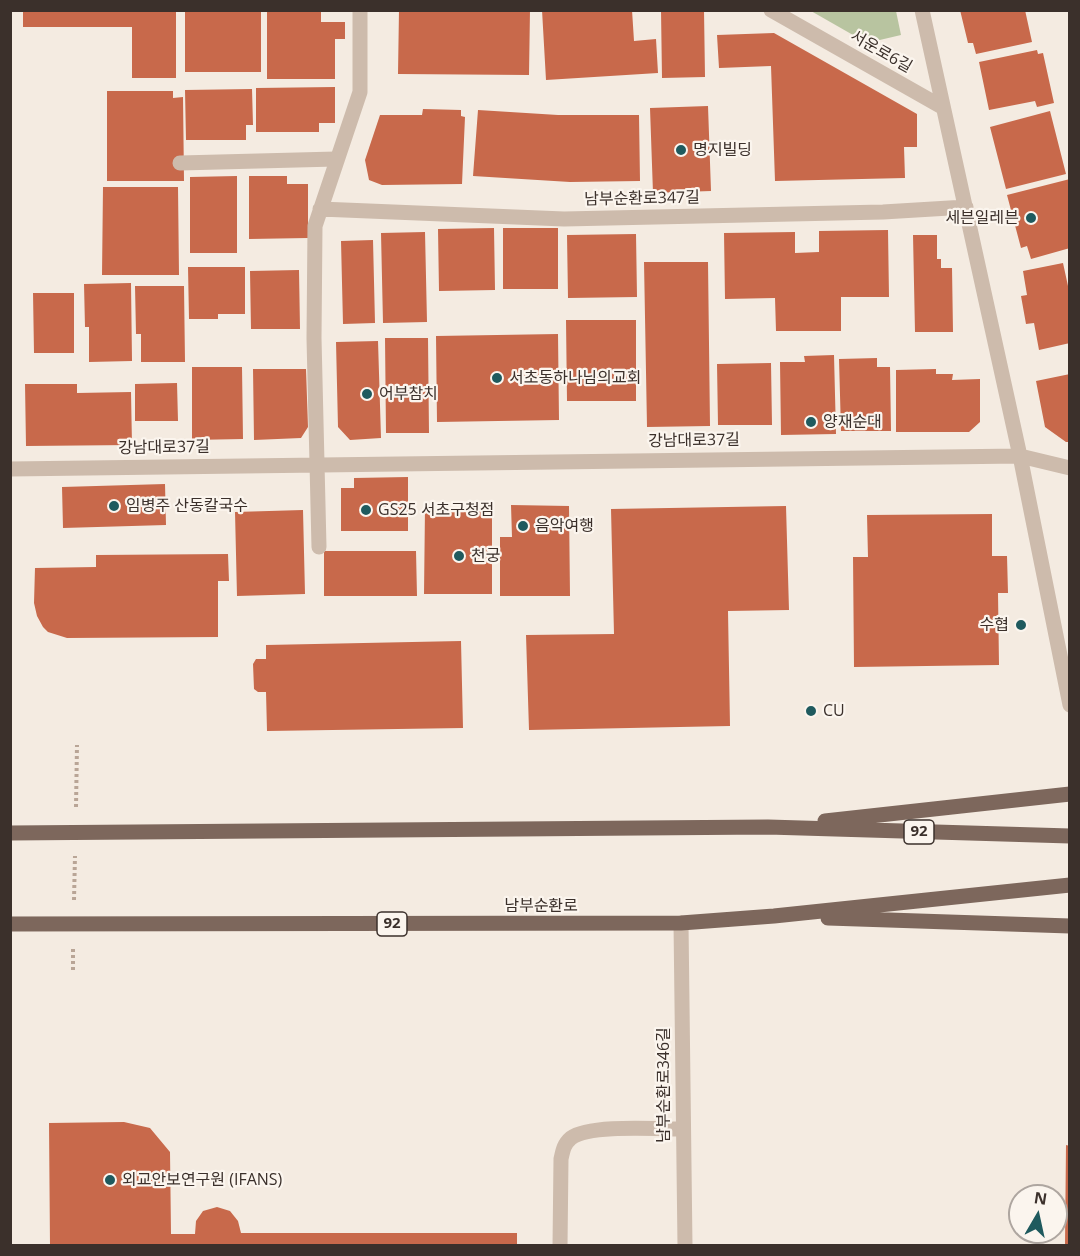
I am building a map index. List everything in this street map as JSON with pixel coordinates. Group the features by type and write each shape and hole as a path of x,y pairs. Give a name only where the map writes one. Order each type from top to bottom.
{"main road":[{"path":"768,827 1070,794"},
{"name":"92","path":"10,833 768,827 1070,836"},
{"name":"남부순환로","path":"10,924 681,923 774,916 1070,885"},
{"path":"774,916 1070,926"}],"street":[{"path":"319,547 314,326 315,226 360,92 360,10"},
{"name":"서운로6길","path":"771,10 942,108"},
{"path":"922,10 1020,456 1070,705"},
{"path":"180,163 336,159"},
{"name":"남부순환로347길","path":"320,209 564,219 883,212 966,207"},
{"name":"강남대로37길","path":"10,468 1020,456 1070,468"},
{"name":"남부순환로346길","path":"681,923 685,1245"},
{"path":"560,1245 561,1159 563,1149 570,1139 591,1130 682,1129"}],"green space":[{"path":"811,11 896,11 901,35 867,43"}],"building":[{"path":"23,10 176,10 176,78 132,78 132,27 23,27"},
{"path":"399,10 530,10 529,75 398,74"},
{"path":"542,10 632,10 634,41 656,39 658,73 546,80"},
{"path":"661,10 704,10 705,77 662,78"},
{"path":"960,10 1025,10 1032,42 976,54 973,43 968,43"},
{"path":"267,11 321,11 321,22 345,22 345,39 335,39 335,79 267,79"},
{"path":"185,12 261,12 261,72 185,72"},
{"path":"774,33 917,114 917,147 904,147 905,178 775,181 771,66 719,68 717,35"},
{"path":"1037,50 1038,54 1043,53 1054,103 1037,107 1035,101 989,110 979,62"},
{"path":"335,87 335,123 319,123 319,132 256,132 256,88"},
{"path":"252,89 253,125 246,125 246,140 186,140 185,90"},
{"path":"107,91 173,91 173,98 183,97 184,181 107,181"},
{"name":"명지빌딩","path":"708,106 711,191 653,193 650,108"},
{"path":"423,109 461,110 461,116 465,117 462,184 382,185 369,180 365,160 380,115 422,115"},
{"path":"478,110 558,115 639,115 640,181 570,182 473,176"},
{"path":"1050,111 1066,174 1006,189 990,127"},
{"path":"237,176 237,253 190,253 190,177"},
{"path":"249,176 287,176 287,184 308,184 308,238 249,239"},
{"path":"1070,179 1070,248 1031,259 1027,246 1021,248 1007,195"},
{"path":"103,187 178,187 179,275 102,275"},
{"path":"494,228 495,290 439,291 438,229"},
{"path":"503,228 558,228 558,289 503,289"},
{"path":"888,230 889,297 841,297 841,331 776,331 775,298 725,299 724,233 795,232 795,253 819,252 819,231"},
{"path":"425,232 427,322 383,323 381,233"},
{"path":"636,234 637,297 568,298 567,235"},
{"path":"913,235 937,235 937,259 941,259 941,268 952,268 953,332 915,332"},
{"path":"373,240 375,323 343,324 341,241"},
{"path":"644,262 708,262 710,426 647,427"},
{"path":"1063,263 1068,286 1070,285 1070,343 1039,350 1034,323 1026,324 1021,296 1027,295 1023,271"},
{"path":"188,267 245,267 245,314 218,314 218,319 189,319"},
{"path":"299,270 300,329 251,329 250,271"},
{"path":"131,283 132,361 89,362 89,327 85,327 84,284"},
{"path":"135,286 184,286 185,362 141,362 141,334 136,334"},
{"path":"33,293 74,293 74,353 34,353"},
{"path":"566,320 636,320 636,401 567,401"},
{"name":"서초동하나님의교회","path":"558,334 559,420 437,422 436,336"},
{"path":"385,338 428,338 429,433 386,433"},
{"path":"378,341 381,438 350,440 338,427 336,342"},
{"path":"834,355 836,434 781,435 780,362 805,362 804,356"},
{"path":"877,358 877,367 890,367 891,431 841,431 839,359"},
{"path":"771,363 772,425 718,425 717,364"},
{"path":"192,367 242,367 243,439 192,440"},
{"path":"253,369 306,369 308,427 301,438 254,440"},
{"path":"936,369 936,374 953,374 952,380 980,379 980,422 969,432 896,432 896,370"},
{"path":"1070,374 1070,442 1066,442 1045,427 1036,381"},
{"path":"177,383 178,421 135,421 135,384"},
{"path":"25,384 77,384 77,393 131,392 132,445 26,446"},
{"path":"408,477 408,531 341,531 341,488 354,488 354,478"},
{"name":"임병주 산동칼국수","path":"165,484 166,525 63,528 62,487"},
{"path":"511,505 569,506 570,596 500,596 500,537 512,537"},
{"path":"786,506 789,610 728,611 730,726 529,730 526,635 614,634 611,509"},
{"path":"425,508 492,508 492,594 424,594"},
{"path":"303,510 305,594 237,596 235,512"},
{"path":"992,514 992,556 1007,556 1008,593 998,593 999,665 854,667 853,557 868,557 867,515"},
{"path":"324,551 416,551 417,596 324,596"},
{"path":"228,554 229,581 218,581 218,637 67,638 48,632 37,616 34,603 35,568 96,567 96,555"},
{"path":"461,641 463,728 267,731 266,692 258,692 254,689 253,664 256,659 266,659 266,645"},
{"name":"외교안보연구원 (IFANS)","path":"124,1122 150,1128 170,1152 171,1234 195,1234 196,1221 203,1211 217,1207 230,1211 238,1221 241,1233 517,1233 517,1246 50,1246 49,1123"},
{"path":"1066,1145 1070,1146 1070,1246 1065,1246 1068,1244 1068,1184 1066,1184"}],"place":[{"name":"명지빌딩","path":"681,150"},
{"name":"세븐일레븐","path":"1031,218"},
{"name":"서초동하나님의교회","path":"497,378"},
{"name":"어부참치","path":"367,394"},
{"name":"양재순대","path":"811,422"},
{"name":"임병주 산동칼국수","path":"114,506"},
{"name":"GS25 서초구청점","path":"366,510"},
{"name":"음악여행","path":"523,526"},
{"name":"천궁","path":"459,556"},
{"name":"수협","path":"1021,625"},
{"name":"CU","path":"811,711"},
{"name":"외교안보연구원 (IFANS)","path":"110,1180"}]}
